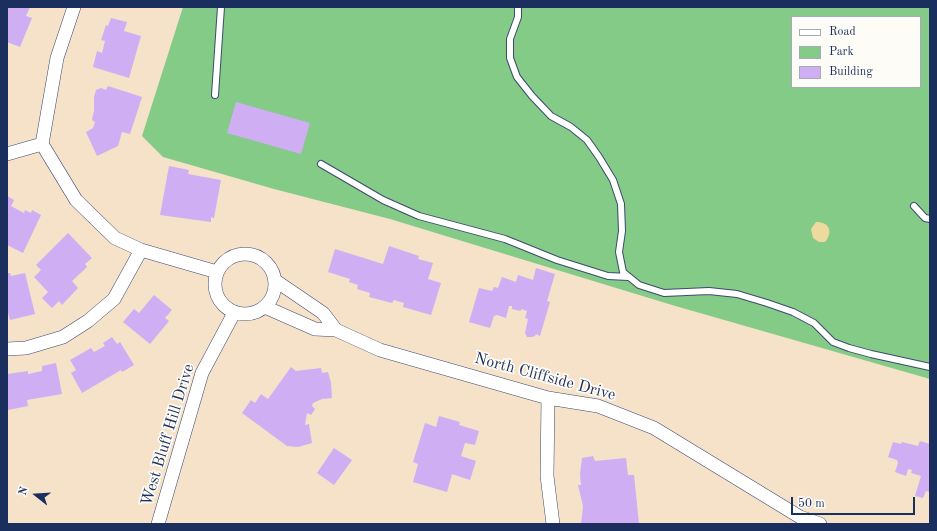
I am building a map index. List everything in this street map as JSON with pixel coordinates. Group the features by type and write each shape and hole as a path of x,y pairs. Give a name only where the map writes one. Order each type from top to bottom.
{"street":[{"path":"74,7 58,58 42,144 76,200 115,238 141,250 217,272"},
{"path":"7,154 42,144"},
{"path":"7,349 26,348 63,337 88,321 114,299 141,250"},
{"path":"248,254 258,256 264,260 271,268 276,281 273,297 265,307 251,314 244,315 234,313 221,303 215,289 214,282 217,272 227,260 232,256 248,254"},
{"name":"North Cliffside Drive","path":"276,281 323,313 336,330"},
{"name":"North Cliffside Drive","path":"265,307 315,329 336,330 380,350 548,398 598,406 654,428 800,517 820,524"},
{"name":"West Bluff Hill Drive","path":"158,524 202,373 234,313"},
{"path":"548,398 547,476 553,524"}],"lane":[{"path":"215,95 221,7"},
{"path":"518,7 518,17 510,39 510,58 516,77 551,116 571,127 587,140 613,180 621,204 622,230 619,252 623,272 639,284 664,293 708,291 737,294 794,312 814,323 833,342 871,354 930,367"},
{"path":"321,164 383,200 419,216 505,239 557,260 608,276 629,277"},
{"path":"914,206 925,218 930,219"}],"green space":[{"path":"183,7 930,7 930,379 672,305 390,219 274,189 163,157 142,136"}],"sand":[{"path":"816,222 821,222 829,228 829,235 825,242 819,242 813,238 811,229"}],"building":[{"path":"7,7 30,7 26,16 32,18 20,47 7,42"},
{"path":"111,18 127,22 124,31 141,36 129,78 93,67 97,51 102,53 105,41 101,40 106,25 108,26"},
{"path":"108,86 142,97 130,134 122,132 118,146 97,156 86,132 93,128 95,122 92,119 96,90 101,88 106,90"},
{"path":"236,102 310,123 301,154 227,133"},
{"path":"169,166 189,170 188,174 221,180 214,218 211,217 211,222 160,215"},
{"path":"7,196 14,200 11,206 24,213 25,210 31,213 32,210 41,215 23,253 7,245"},
{"path":"68,233 92,258 85,264 87,267 72,281 78,288 62,305 59,301 52,308 42,298 48,292 34,277 41,270 36,265"},
{"path":"389,246 419,256 418,259 433,263 428,279 441,283 431,315 403,307 404,303 394,300 392,303 369,297 370,293 357,289 358,285 349,282 350,279 328,272 335,249 383,264"},
{"path":"536,268 555,274 547,301 550,302 540,336 536,334 532,337 527,337 525,333 528,319 525,318 527,311 512,309 512,306 509,306 506,318 497,315 494,316 490,328 469,322 479,288 492,291 494,287 498,288 502,277 516,282 518,275 533,280"},
{"path":"7,273 10,273 11,276 25,273 35,314 10,320 7,309"},
{"path":"154,295 172,310 165,318 169,321 150,344 123,322 134,309 139,313"},
{"path":"112,337 117,344 120,342 134,365 122,372 121,370 82,393 71,373 76,370 70,360 91,348 94,352 105,346 103,343"},
{"path":"56,363 62,394 27,400 28,406 8,410 7,374 28,371 28,374 42,371 42,366"},
{"path":"291,367 296,371 321,368 322,373 328,372 331,383 332,398 322,399 313,403 312,406 315,409 311,415 307,413 305,425 309,424 312,443 298,447 287,446 242,413 251,400 255,403 261,394 268,399"},
{"path":"439,416 460,422 459,425 479,431 475,445 465,443 461,456 476,461 470,480 452,474 447,492 413,482 418,464 413,462 425,423 436,427"},
{"path":"920,441 930,444 930,492 926,491 923,498 915,496 921,476 911,473 912,470 908,469 906,476 895,472 898,463 897,460 888,457 893,442 901,444 902,442 918,446"},
{"path":"334,448 352,460 334,485 317,473"},
{"path":"593,456 595,461 626,458 628,475 634,475 639,524 581,524 583,506 578,485 581,485 580,474 582,458"}]}
